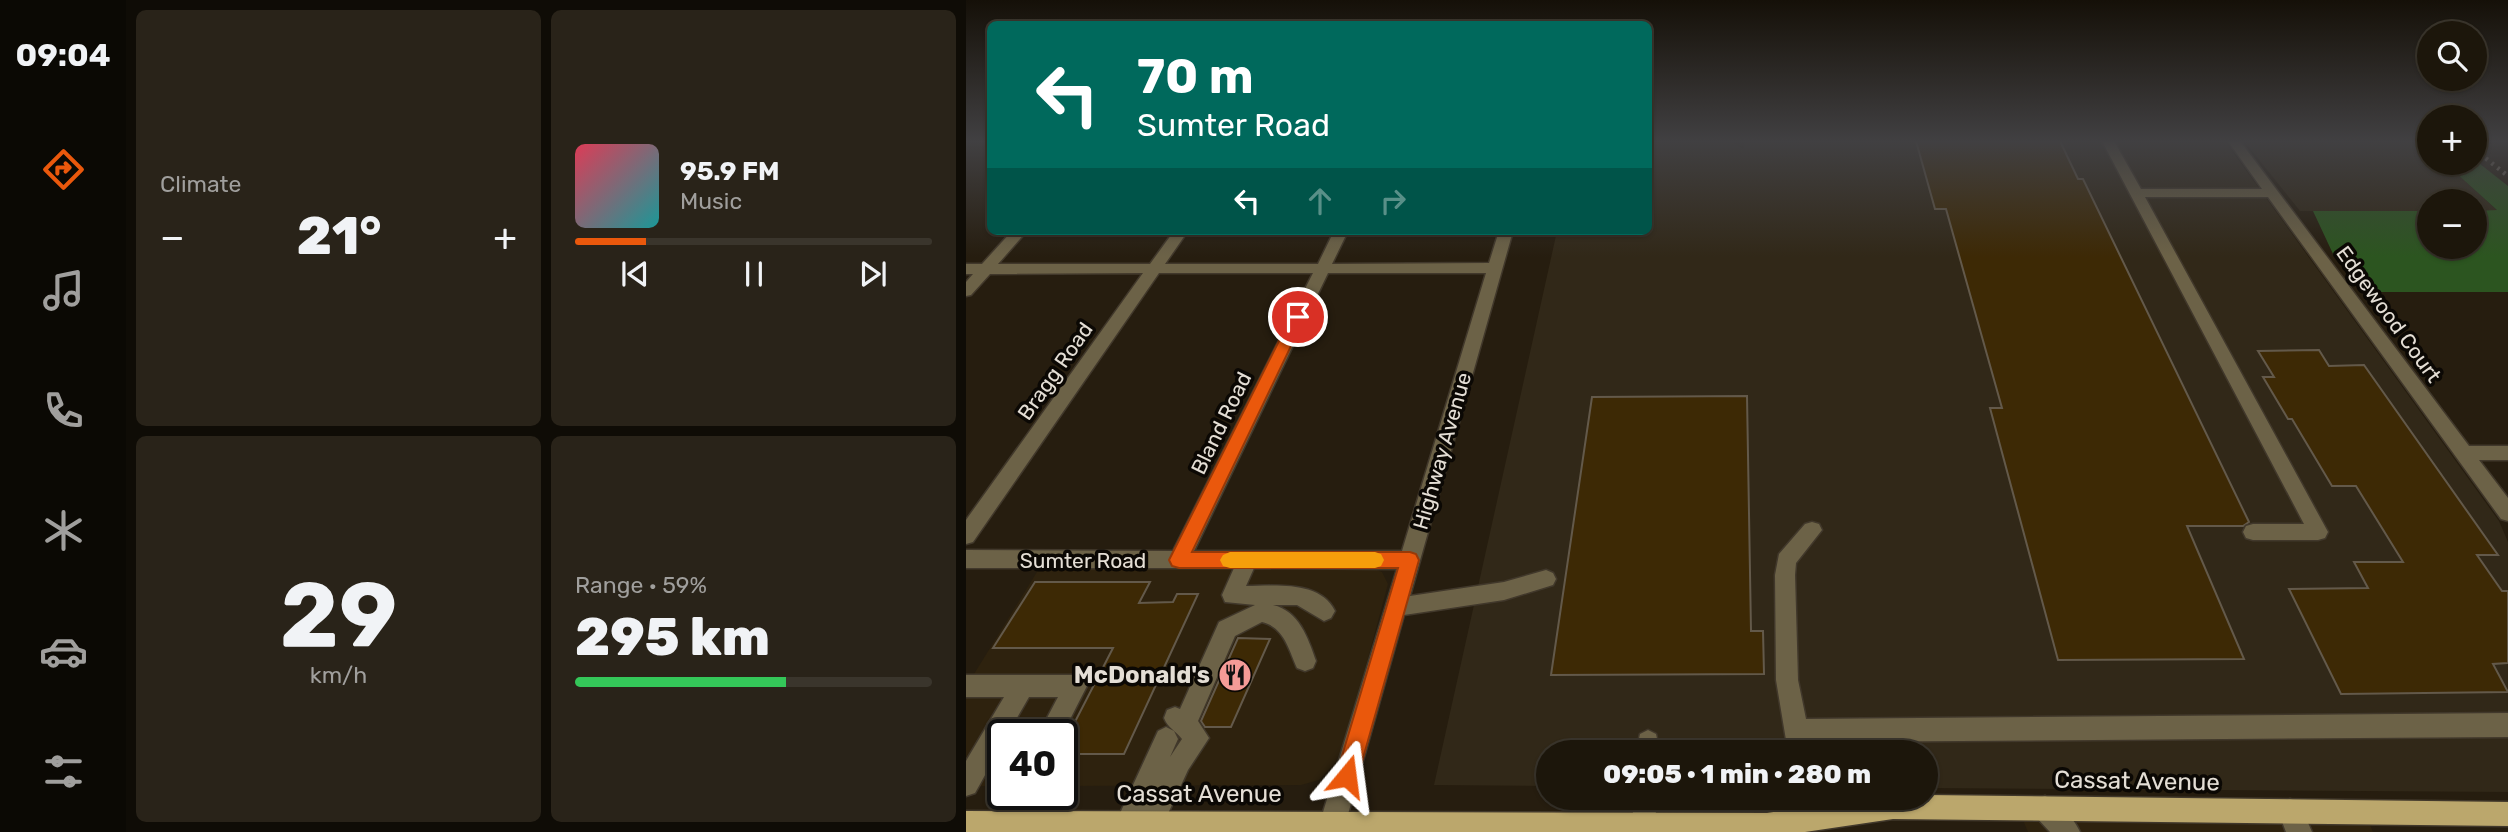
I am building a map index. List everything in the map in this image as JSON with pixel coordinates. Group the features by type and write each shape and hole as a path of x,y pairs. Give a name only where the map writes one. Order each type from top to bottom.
{"main road":[{"name":"Cassat Avenue","path":"966,823 1047,827 1140,822 1216,827 1767,824 1807,816 1893,807 2045,807 2294,821 2508,814"}],"street":[{"path":"2130,180 2318,532 2253,532"},
{"name":"Edgewood Court","path":"2263,180 2508,513"},
{"path":"2137,193 2273,193"},
{"path":"966,291 1016,235"},
{"name":"Bragg Road","path":"966,536 1178,235"},
{"name":"Bland Road","path":"1179,560 1339,235"},
{"name":"Highway Avenue","path":"1332,827 1505,235"},
{"path":"966,269 1496,268"},
{"path":"2465,453 2508,453"},
{"path":"1798,740 1787,680 1786,560 1812,530"},
{"name":"Sumter Road","path":"966,559 1410,560"},
{"path":"1248,560 1233,595 1300,596 1324,611"},
{"path":"1396,607 1504,591 1546,579"},
{"path":"1140,822 1227,629 1262,612 1279,616 1297,638 1306,661"},
{"path":"966,686 1076,686 1058,719"},
{"path":"966,784 1023,686"},
{"path":"1882,740 2508,725"},
{"path":"2045,807 2067,832"},
{"path":"1003,823 1010,810"},
{"path":"1644,824 1645,810"}],"shaded area":[{"path":"1652,180 2253,180 2499,521 2508,542 2508,792 1938,788 1938,740 1536,740 1536,786 1434,785 1556,235 1652,235"},
{"path":"2275,180 2464,180 2474,189 2417,189 2417,211 2300,211"},
{"path":"2487,201 2498,211 2487,211"},
{"path":"1040,567 1372,568 1382,572 1388,584 1345,744 1336,762 1319,780 1301,785 1078,786 1078,719 987,719 987,786 966,786 966,674 974,674"},
{"path":"2022,818 2369,822 2373,832 2028,832"}],"green space":[{"path":"2464,180 2500,180 2508,186 2508,292 2371,292 2334,256 2313,211 2417,211 2417,259 2487,259 2487,210 2497,210 2487,201 2487,189 2474,189"}],"building":[{"path":"1927,180 2083,180 2249,522 2243,526 2187,526 2244,659 2058,660 1990,408 2002,408 1946,209 1935,209"},
{"path":"2319,350 2329,366 2364,365 2498,555 2477,555 2502,591 2508,591 2508,663 2493,664 2508,692 2341,694 2289,589 2368,588 2354,562 2403,562 2356,486 2332,486 2263,377 2274,377 2258,351"},
{"path":"1747,396 1751,631 1763,631 1764,674 1551,675 1592,397"},
{"path":"1035,582 1150,582 1139,603 1173,602 1177,594 1198,594 1124,754 1078,754 1076,719 1113,648 993,648"},
{"name":"McDonald's","path":"1238,638 1270,639 1231,727 1205,727 1201,721"}],"slow traffic":[{"path":"1230,560 1375,560"}],"place":[{"name":"McDonald's","path":"1235,675"}],"route":[{"path":"1298,317 1179,560 1410,560 1347,776"}]}
